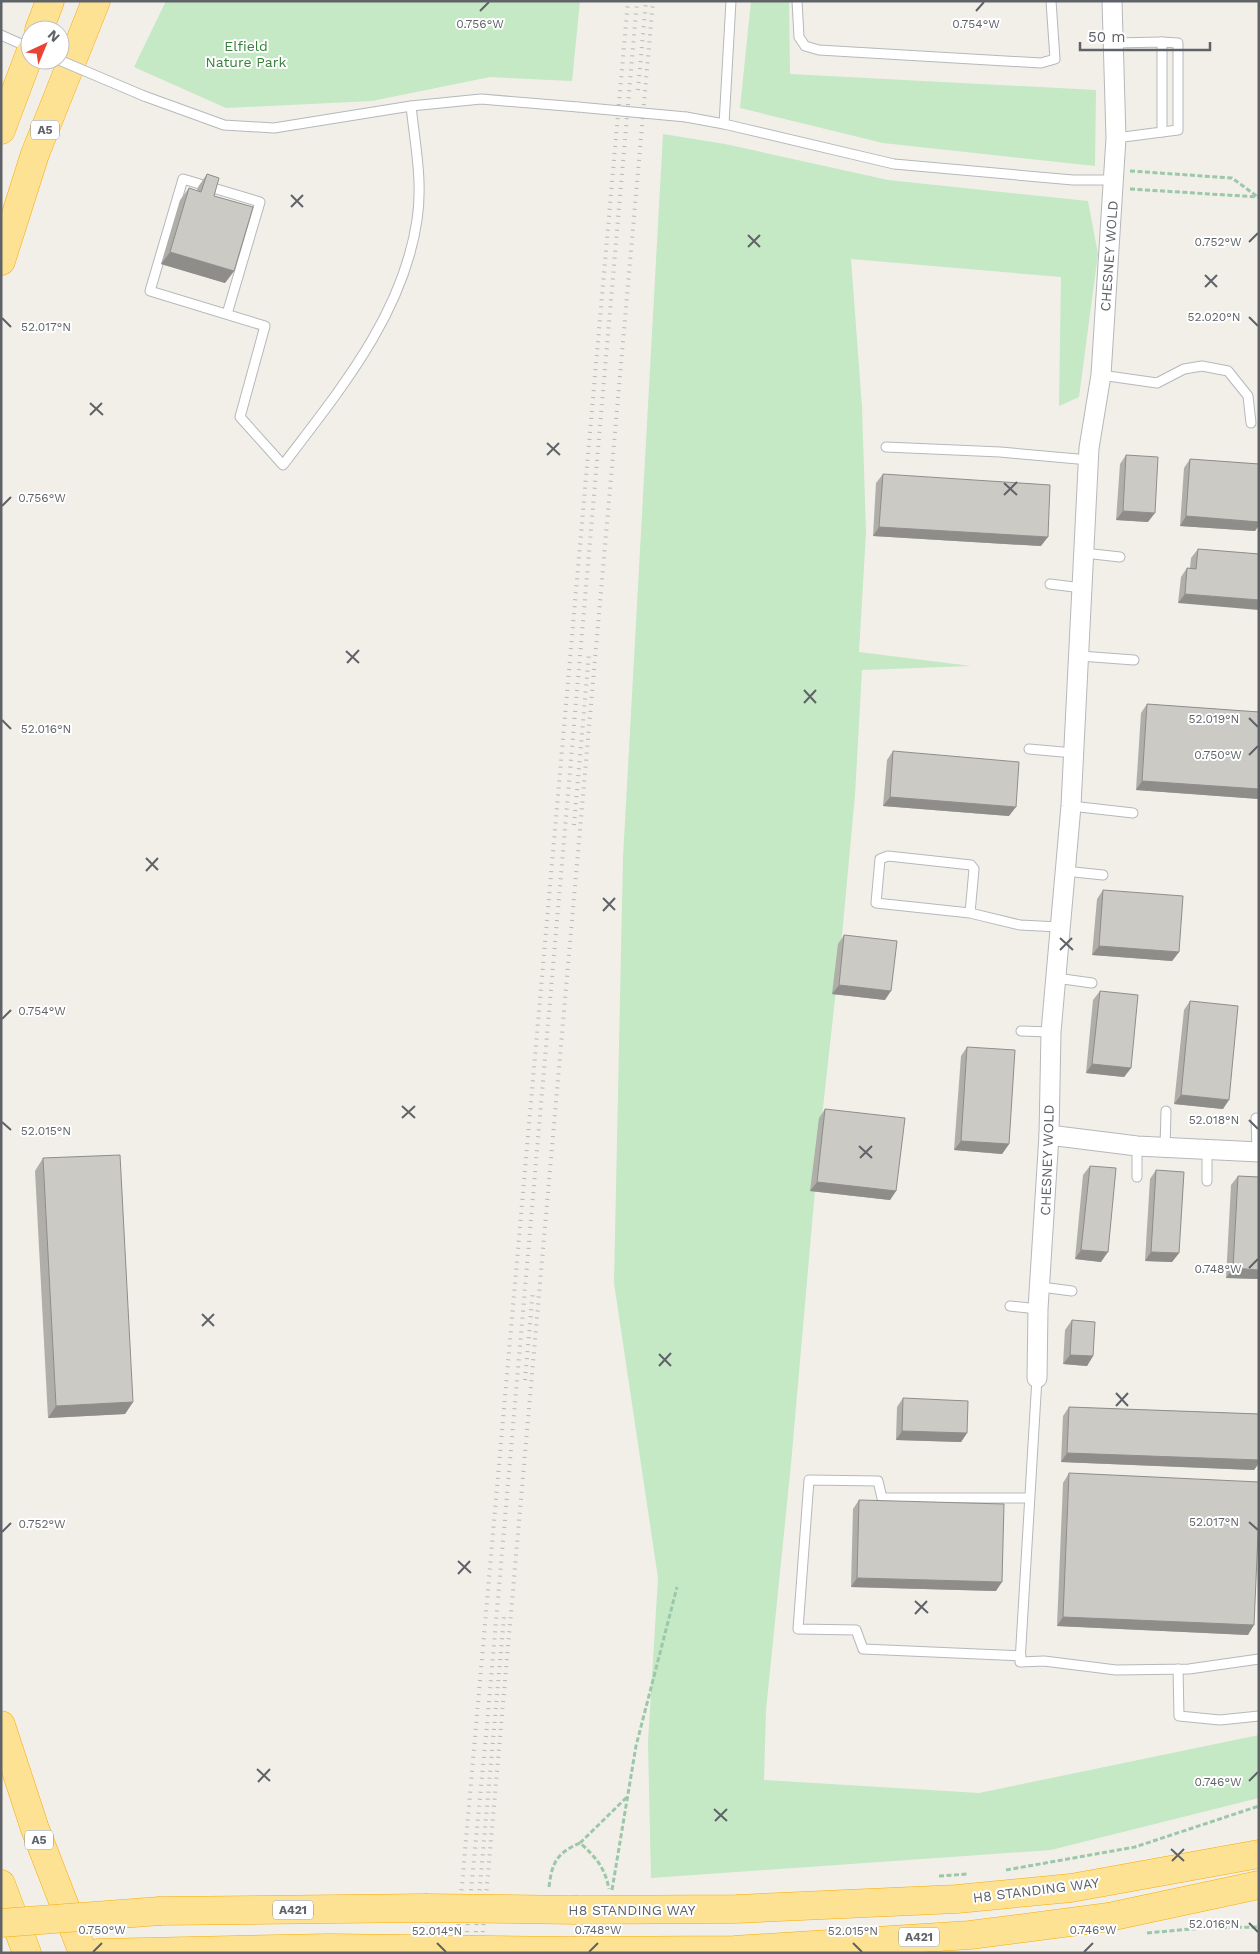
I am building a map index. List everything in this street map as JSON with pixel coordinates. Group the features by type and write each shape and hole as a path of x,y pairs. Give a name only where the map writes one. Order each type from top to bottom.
{"highway":[{"path":"43,20 50,1"},
{"name":"A5","path":"1,261 35,154 96,1"},
{"path":"1,130 24,70"},
{"name":"A5","path":"1,1725 35,1829 84,1953"},
{"name":"H8 STANDING WAY","path":"1,1923 160,1911 425,1908 577,1910 736,1909 957,1899 1071,1888 1259,1854"},
{"path":"1,1884 27,1953"},
{"name":"A421","path":"98,1953 412,1949 736,1951 970,1935 1109,1917 1259,1885"}],"street":[{"name":"CHESNEY WOLD","path":"1037,1378 1038,1309 1041,1287 1049,1135 1051,1032 1074,753 1089,460 1101,375 1114,180 1116,138 1115,43 1112,1"},
{"path":"1049,1135 1137,1146 1207,1151 1258,1152"},
{"path":"865,1953 891,1939"}],"lane":[{"path":"724,124 731,1"},
{"path":"797,1 799,37 805,46 812,48 1041,63 1055,59 1051,1"},
{"path":"1,35 20,44"},
{"path":"1162,42 1162,132"},
{"path":"1115,43 1178,43 1178,130 1116,138"},
{"path":"70,65 144,96 224,125 274,128 411,106 481,99 578,106 686,117 724,124 894,164 1073,180 1114,180"},
{"path":"227,314 260,202 183,179 150,291 265,326 240,417 283,465 373,340 394,298 407,263 417,219 419,169 411,106"},
{"path":"1101,375 1157,384 1184,369 1202,366 1228,371 1248,396 1250,423"},
{"path":"886,447 1000,452 1089,460"},
{"path":"1084,553 1120,557"},
{"path":"1050,584 1082,588"},
{"path":"1080,656 1134,660"},
{"path":"1030,749 1074,753"},
{"path":"1070,806 1133,813"},
{"path":"970,913 974,869 971,865 888,856 880,859 876,903 970,913 1020,925 1059,927"},
{"path":"1064,871 1103,874"},
{"path":"1056,978 1092,983"},
{"path":"1021,1031 1051,1032"},
{"path":"1165,1147 1166,1111"},
{"path":"1256,1118 1258,1152"},
{"path":"1137,1146 1137,1177"},
{"path":"1207,1151 1207,1181"},
{"path":"1041,1287 1072,1291"},
{"path":"1010,1306 1038,1309"},
{"path":"1037,1378 1020,1662 1044,1661 1116,1670 1178,1670 1259,1659"},
{"path":"1021,1656 863,1649 856,1630 798,1629 809,1480 878,1481 882,1498 1029,1498"},
{"path":"1178,1670 1179,1716 1220,1720 1259,1716"}],"path":[{"path":"1114,180 1232,178 1258,197"},
{"path":"1114,180 1258,197"},
{"path":"580,1843 596,1856 606,1874 611,1898 636,1746 676,1587"},
{"path":"548,1891 555,1860 566,1849 580,1843 628,1796"},
{"path":"997,1872 1135,1847 1259,1806"},
{"path":"938,1876 978,1873"}],"green space":[{"name":"Elfield Nature Park","path":"166,1 580,1 572,81 490,77 372,101 226,108 134,67"},
{"path":"751,1 789,1 790,74 1096,90 1095,166 883,143 740,108"},
{"path":"663,134 725,144 888,180 1088,201 1098,254 1079,397 1059,406 1061,277 851,259 862,407 866,532 859,652 971,666 862,670 855,795 819,1144 791,1464 766,1710 764,1780 979,1793 1259,1735 1259,1798 1051,1850 651,1878 648,1742 658,1578 614,1283 623,858"}],"building":[{"path":"207,174 219,178 214,196 253,207 234,271 170,252 189,188 201,192"},
{"path":"1126,455 1158,457 1155,513 1123,511"},
{"path":"1190,459 1259,464 1259,522 1186,516"},
{"path":"883,474 1050,485 1048,537 879,527"},
{"path":"1198,549 1259,554 1259,600 1185,594 1187,568 1196,569"},
{"path":"1147,704 1259,712 1259,789 1142,781"},
{"path":"893,751 1019,762 1016,807 890,797"},
{"path":"1103,890 1183,896 1179,952 1099,946"},
{"path":"844,935 897,941 891,991 839,985"},
{"path":"1100,991 1138,995 1131,1068 1092,1064"},
{"path":"1190,1001 1238,1006 1229,1100 1181,1095"},
{"path":"967,1047 1015,1050 1009,1144 961,1141"},
{"path":"825,1109 905,1118 896,1191 817,1182"},
{"path":"120,1155 133,1402 56,1406 43,1158"},
{"path":"1090,1166 1116,1168 1108,1252 1081,1250"},
{"path":"1156,1170 1184,1172 1179,1253 1151,1252"},
{"path":"1238,1176 1259,1177 1259,1270 1233,1268"},
{"path":"1072,1320 1095,1322 1093,1356 1070,1355"},
{"path":"903,1398 968,1401 967,1433 902,1431"},
{"path":"1069,1407 1259,1414 1259,1460 1067,1453"},
{"path":"1069,1473 1259,1482 1254,1625 1063,1617"},
{"path":"859,1500 1004,1504 1002,1582 857,1578"}],"railway":[{"path":"456,1953 628,1"},
{"path":"465,1953 487,1725 637,1"},
{"path":"638,90 646,1"},
{"path":"481,1953 653,1"},
{"path":"574,825 589,653"},
{"path":"525,1380 533,1290"},
{"path":"474,1953 504,1617"}]}
